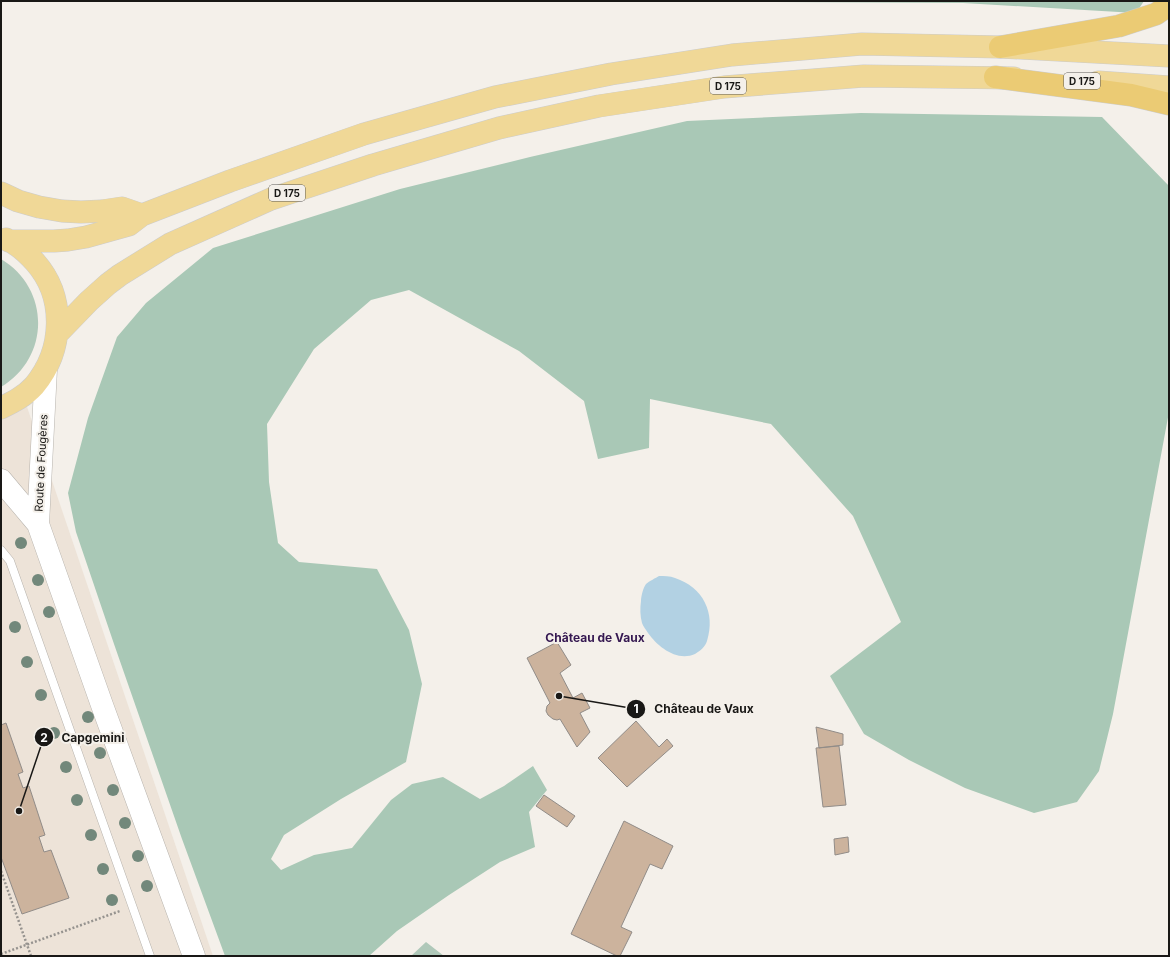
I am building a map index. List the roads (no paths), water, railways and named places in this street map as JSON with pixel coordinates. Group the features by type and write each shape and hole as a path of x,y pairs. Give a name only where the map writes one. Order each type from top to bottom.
{"highway":[{"path":"1000,47 1119,26 1156,14 1169,5"},
{"path":"995,77 1131,95 1169,104"}],"main road":[{"path":"5,239 54,241 86,237 129,225 142,215 230,181 364,134 495,97 611,74 732,55 862,44 1000,47 1169,56"},
{"name":"D 175","path":"58,333 108,284 170,244 271,199 373,165 499,128 599,106 724,86 864,76 995,77 1169,87"},
{"path":"1,193 18,201 38,207 62,211 102,211 122,208 142,215"},
{"path":"1,408 18,400 33,386 46,369 53,352 58,333 58,311 52,290 46,277 28,254 5,239"},
{"name":"Route de Fougères","path":"38,524 46,369"},
{"name":"Route de Fougères","path":"1,480 38,524"},
{"path":"38,524 194,956"}],"lane":[{"path":"1,550 10,561 150,956"}],"water":[{"path":"659,576 671,577 685,582 700,595 705,602 710,621 709,631 705,645 695,654 681,656 668,652 652,638 642,624 640,609 643,590 646,584"}],"place":[{"name":"Château de Vaux","path":"559,696"},
{"name":"Capgemini","path":"19,811"}],"district":[{"name":"Château de Vaux","path":"595,637"}]}
